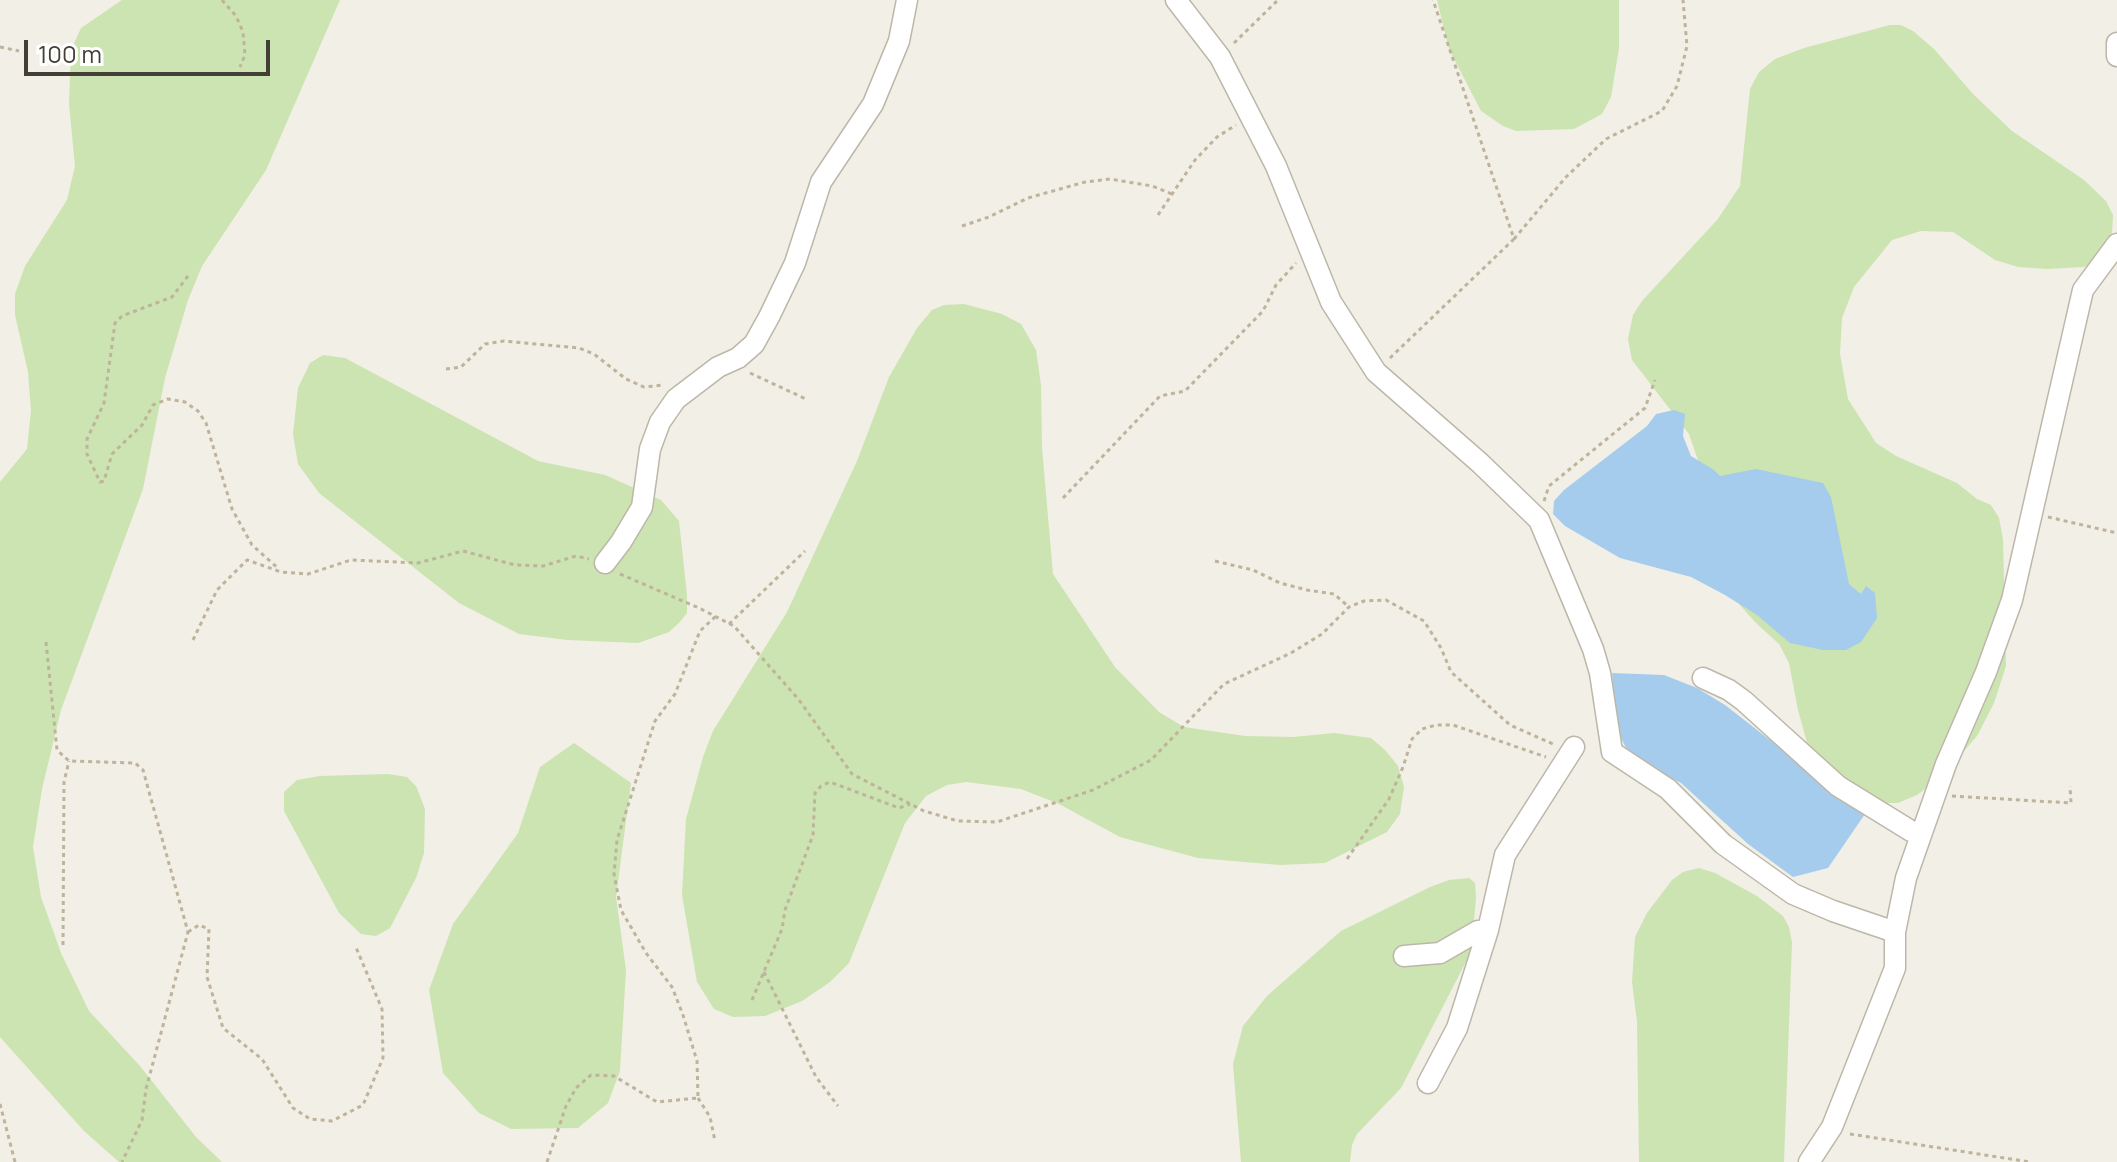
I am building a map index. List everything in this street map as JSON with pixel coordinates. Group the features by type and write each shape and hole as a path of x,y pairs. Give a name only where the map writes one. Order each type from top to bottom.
{"street":[{"path":"605,563 642,507 650,449 660,422 676,399 754,344 795,263 821,182 873,104 899,41 907,0"},
{"path":"1176,0 1220,57 1276,166 1331,302 1376,372 1480,463 1539,520 1593,649 1600,673 1612,752 1668,789 1723,844 1793,894 1895,932"},
{"path":"2117,43 2117,56"},
{"path":"1809,1162 1832,1127 1895,968 1895,932 1906,878 1936,792 2012,600 2083,290 2117,244"},
{"path":"1703,678 1744,701 1838,786 1921,835"},
{"path":"1428,1083 1457,1028 1488,930 1495,887 1505,855 1570,754"},
{"path":"1404,956 1440,953 1478,931 1488,930"}],"path":[{"path":"222,0 236,16 243,32 245,55 240,67"},
{"path":"1220,57 1278,0"},
{"path":"1433,0 1514,239"},
{"path":"1376,372 1514,239 1566,177 1606,139 1662,111 1677,86 1687,46 1683,0"},
{"path":"0,47 19,51"},
{"path":"1158,215 1195,160 1249,117"},
{"path":"962,226 1028,198 1085,182 1110,179 1152,186 1172,194"},
{"path":"1063,498 1160,396 1185,391 1263,311 1276,285 1293,265 1310,255"},
{"path":"188,276 172,297 122,316 115,323 104,403 87,439 87,454 100,482 104,481 112,454 142,425 153,405 168,399 185,402 198,411 206,423 232,509 252,545 281,572"},
{"path":"446,369 461,367 485,344 504,341 579,348 594,354 626,379 644,387 660,387 671,382"},
{"path":"738,358 753,376 806,399"},
{"path":"1539,520 1549,486 1645,408 1655,380"},
{"path":"2033,513 2117,533"},
{"path":"193,640 217,590 247,560 281,572 308,574 351,560 418,563 463,551 515,565 543,566 576,556 605,563 646,586 734,626 799,700 852,774 924,811 958,821 997,822 1093,790 1151,760 1224,684 1291,653 1322,634 1349,607 1364,601 1386,600 1424,621 1451,672 1510,725 1570,754"},
{"path":"729,624 805,551"},
{"path":"1215,561 1253,570 1280,583 1334,594 1349,607"},
{"path":"715,1141 710,1117 698,1098 697,1061 678,1001 621,910 614,874 617,840 655,721 675,694 700,631 716,616"},
{"path":"46,642 57,750 69,761 135,763 143,770 188,932 146,1089 142,1120 122,1162"},
{"path":"1347,859 1389,799 1412,739 1422,729 1453,725 1539,756 1570,754"},
{"path":"63,945 64,782 69,761"},
{"path":"752,1000 782,929 785,910 813,835 815,793 830,782 899,808 910,804"},
{"path":"1936,792 1955,797 2071,803 2070,786"},
{"path":"188,932 199,925 209,929 207,977 223,1028 262,1059 293,1108 310,1119 332,1121 363,1105 383,1058 382,1009 355,945"},
{"path":"764,972 816,1077 838,1106"},
{"path":"547,1162 566,1106 576,1088 591,1075 614,1076 657,1102 698,1098"},
{"path":"0,1104 15,1162"},
{"path":"1832,1127 1848,1133 2030,1162"}],"green space":[{"path":"122,0 340,0 266,170 202,266 188,300 165,378 143,489 61,710 42,789 33,847 41,897 61,953 89,1011 140,1066 196,1137 222,1162 119,1162 84,1131 0,1037 0,482 27,449 31,411 28,372 15,315 15,294 25,266 67,200 75,166 69,104 71,50 81,28"},
{"path":"1437,0 1619,0 1619,48 1611,97 1602,114 1574,129 1516,131 1481,111 1449,49"},
{"path":"1890,25 1901,25 1913,31 2012,131 2084,180 2106,201 2113,215 2112,234 2106,250 2099,261 2084,267 2018,267 1995,260 1953,232 1921,231 1892,240 1854,287 1842,318 1840,354 1848,399 1876,443 1896,456 1957,483 1977,499 1991,505 1999,518 2003,539 2006,666 1994,703 1977,736 1942,776 1917,795 1898,803 1879,803 1817,779 1789,663 1779,644 1713,575 1700,466 1689,434 1632,360 1628,339 1633,315 1642,301 1717,220 1740,186 1750,89 1759,72 1775,59 1804,48"},
{"path":"964,304 1002,314 1021,324 1036,350 1053,574 1115,667 1159,712 1184,727 1245,736 1293,737 1334,733 1371,738 1398,766 1404,787 1400,814 1387,832 1325,863 1280,865 1198,858 1120,837 1059,804 1021,789 966,782 947,785 926,796 905,823 849,963 830,982 802,1001 765,1016 733,1017 714,1009 697,982 682,895 686,819 703,757 713,731 787,612 857,461 889,377 917,328 932,310 944,305"},
{"path":"323,355 345,358 538,461 605,475 661,500 679,521 687,613 669,632 638,643 568,640 519,634 459,603 319,493 298,464 293,434 298,388 310,363"},
{"path":"574,743 631,783 616,897 626,970 620,1071 608,1103 578,1128 511,1129 479,1113 443,1073 429,990 453,924 518,833 540,767"},
{"path":"388,774 407,777 416,786 425,809 424,853 416,878 390,928 376,936 361,934 339,913 284,811 284,792 297,780 320,776"},
{"path":"1699,868 1715,873 1757,896 1783,916 1789,927 1792,942 1784,1162 1639,1162 1637,1022 1632,982 1635,937 1647,913 1672,880 1683,872"},
{"path":"1469,878 1475,883 1476,898 1471,952 1401,1088 1357,1134 1350,1162 1241,1162 1233,1064 1243,1026 1267,996 1341,931 1430,887 1449,880"}],"water":[{"path":"1674,410 1685,414 1683,436 1691,456 1720,476 1756,469 1823,483 1831,497 1849,584 1861,594 1866,586 1875,593 1877,618 1861,642 1846,650 1823,650 1790,643 1757,615 1725,595 1691,577 1620,558 1565,526 1553,514 1554,501 1564,490 1647,426 1656,414"},
{"path":"1612,673 1664,675 1697,688 1725,705 1865,814 1828,868 1793,877 1748,844 1681,783 1629,754 1617,730"}]}
